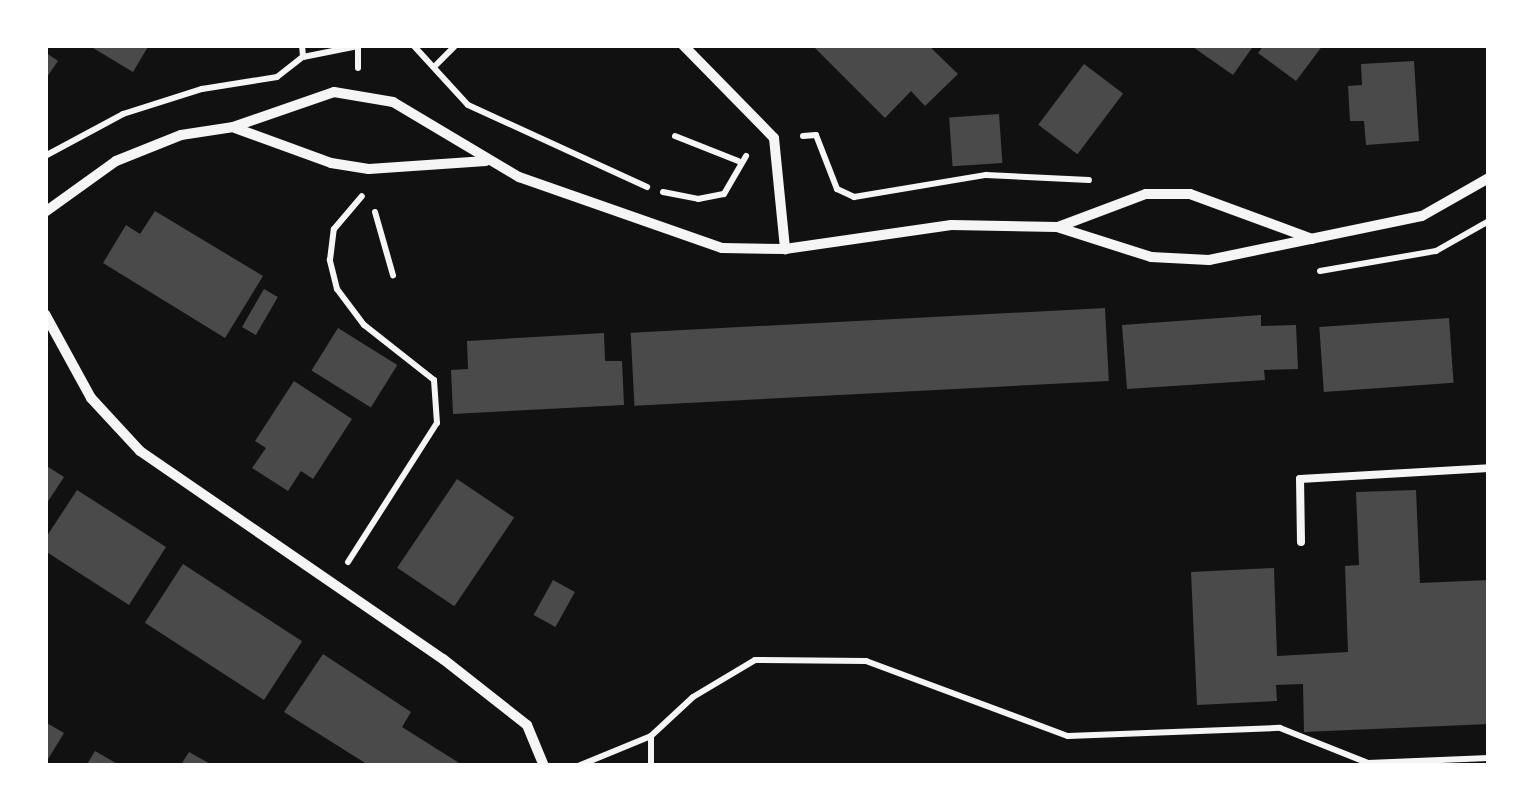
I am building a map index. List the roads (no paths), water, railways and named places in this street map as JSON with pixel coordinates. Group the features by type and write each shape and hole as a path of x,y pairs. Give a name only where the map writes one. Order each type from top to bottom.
{"street":[{"path":"683,45 774,138 786,248"},
{"path":"45,212 116,162 181,135 234,127 312,98 357,94 393,102 487,162 633,222 722,248 786,248 951,224 1057,227 1150,258 1185,260 1422,216 1489,178"},
{"path":"234,127 331,163 369,169 487,162"},
{"path":"1057,227 1146,194 1190,194 1313,239"},
{"path":"45,314 91,398 140,451 334,584 527,725 544,766"}],"lane":[{"path":"1301,542 1300,479 1489,468"}]}
